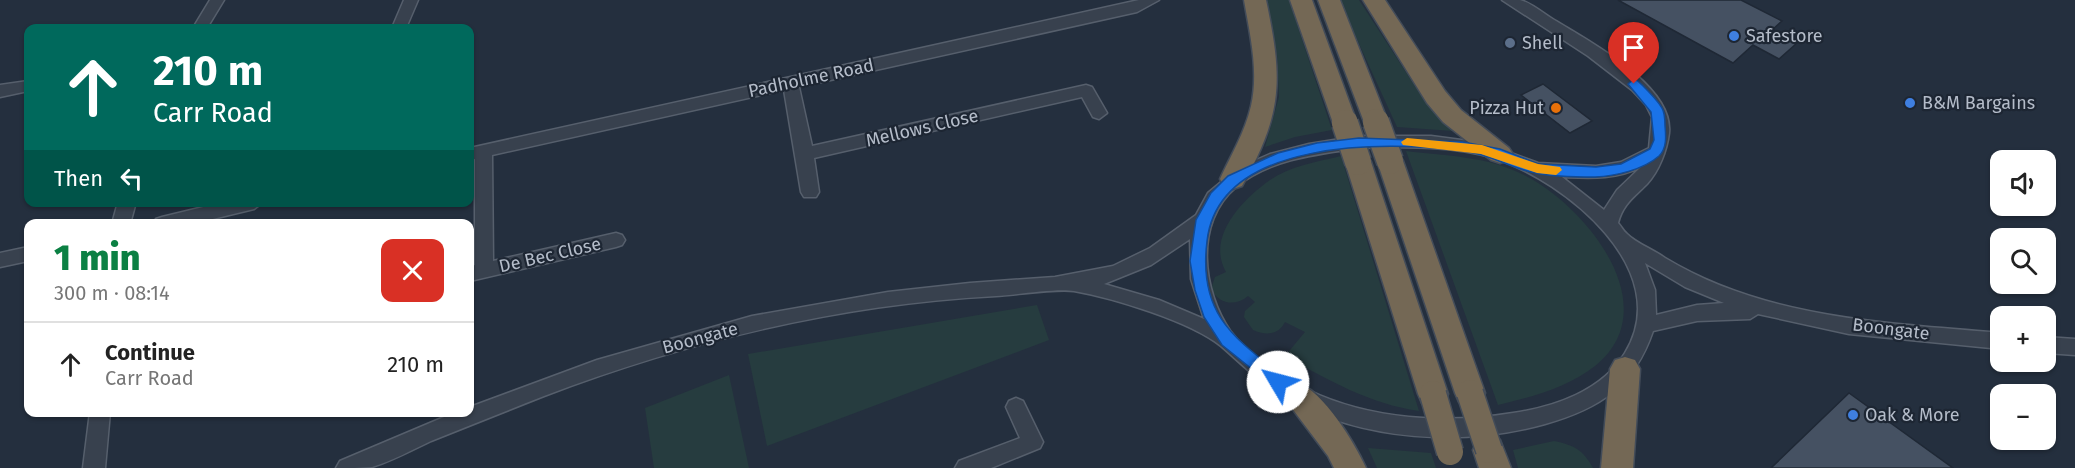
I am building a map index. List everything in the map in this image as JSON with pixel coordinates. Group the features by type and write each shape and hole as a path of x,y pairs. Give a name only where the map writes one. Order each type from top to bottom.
{"highway":[{"path":"1233,179 1262,113 1266,95 1266,57 1255,0"},
{"path":"1301,0 1346,123 1452,460"},
{"path":"1329,0 1390,161 1492,459"},
{"path":"1374,0 1436,98 1452,116 1500,154"},
{"path":"1617,468 1625,369"},
{"path":"1297,395 1339,446 1350,468"}],"street":[{"path":"202,24 217,0"},
{"path":"401,24 411,0"},
{"name":"Padholme Road","path":"477,153 1137,7 1152,0"},
{"path":"1509,0 1601,58 1648,98 1660,118 1660,140 1649,169 1620,195 1611,210 1609,224"},
{"path":"790,82 810,192"},
{"path":"0,91 24,87"},
{"name":"Mellows Close","path":"804,154 1086,91 1099,113"},
{"path":"1359,142 1440,144 1500,154 1537,169 1580,197 1623,240 1641,275 1646,297 1645,326 1636,354 1625,369 1595,394 1569,408 1507,423 1460,428 1415,427 1346,413 1297,395 1227,341 1211,317 1202,290 1197,261 1202,220 1216,197 1233,179 1278,157 1359,142"},
{"path":"1537,169 1596,172 1624,168 1655,152"},
{"name":"De Bec Close","path":"477,153 477,272 616,240"},
{"path":"183,219 233,207"},
{"name":"Boongate","path":"474,415 593,369 692,339 818,311 928,295 1006,287 1072,284 1107,276 1167,248 1202,220"},
{"name":"Boongate","path":"1623,240 1703,287 1782,313"},
{"path":"0,260 24,255"},
{"name":"Boongate","path":"1072,284 1115,293 1158,306 1227,341"},
{"name":"Boongate","path":"1645,326 1692,312 1728,309 1782,313 1884,330 1990,340"},
{"path":"2056,346 2075,347"},
{"path":"966,468 1033,442 1016,407"},
{"path":"93,468 99,417"},
{"name":"Boongate","path":"347,468 469,417"}],"green space":[{"path":"1264,0 1289,0 1332,130 1295,137 1265,147 1279,97 1277,55"},
{"path":"1339,0 1359,0 1424,100 1453,131 1397,127"},
{"path":"1406,151 1467,158 1512,169 1549,191 1572,210 1593,234 1610,260 1621,288 1623,316 1615,342 1595,366 1561,386 1498,405"},
{"path":"1341,156 1419,411 1366,397 1285,356 1305,332 1285,322 1279,330 1271,333 1253,330 1244,317 1245,311 1255,302 1248,296 1233,303 1223,301 1211,289 1215,277 1226,272 1221,259 1220,246 1224,233 1230,220 1248,198 1270,180 1286,171"},
{"path":"1037,305 1049,340 767,446 748,354"},
{"path":"729,375 749,468 654,468 645,408"},
{"path":"1554,441 1577,449 1593,468 1518,468 1513,450"},
{"path":"1368,448 1431,453 1436,468 1377,468"}],"building":[{"name":"Safestore","path":"1618,0 1741,0 1782,21 1772,30 1797,43 1779,59 1753,45 1733,63"},
{"name":"Pizza Hut","path":"1543,84 1592,121 1570,133 1521,95"},
{"name":"Oak & More","path":"1849,393 1953,468 1771,468"}],"slow traffic":[{"path":"1407,142 1482,149 1537,169 1556,170"}],"place":[{"name":"Safestore","path":"1734,36"},
{"name":"Shell","path":"1510,43"},
{"name":"B&M Bargains","path":"1910,103"},
{"name":"Pizza Hut","path":"1556,108"},
{"name":"Oak & More","path":"1853,415"}],"route":[{"path":"1278,382 1227,341 1211,317 1202,290 1197,261 1202,220 1216,197 1233,179 1278,157 1359,142 1416,142 1463,146 1500,154 1537,169 1596,172 1624,168 1655,152 1660,140 1660,118 1657,111 1634,84"}]}
